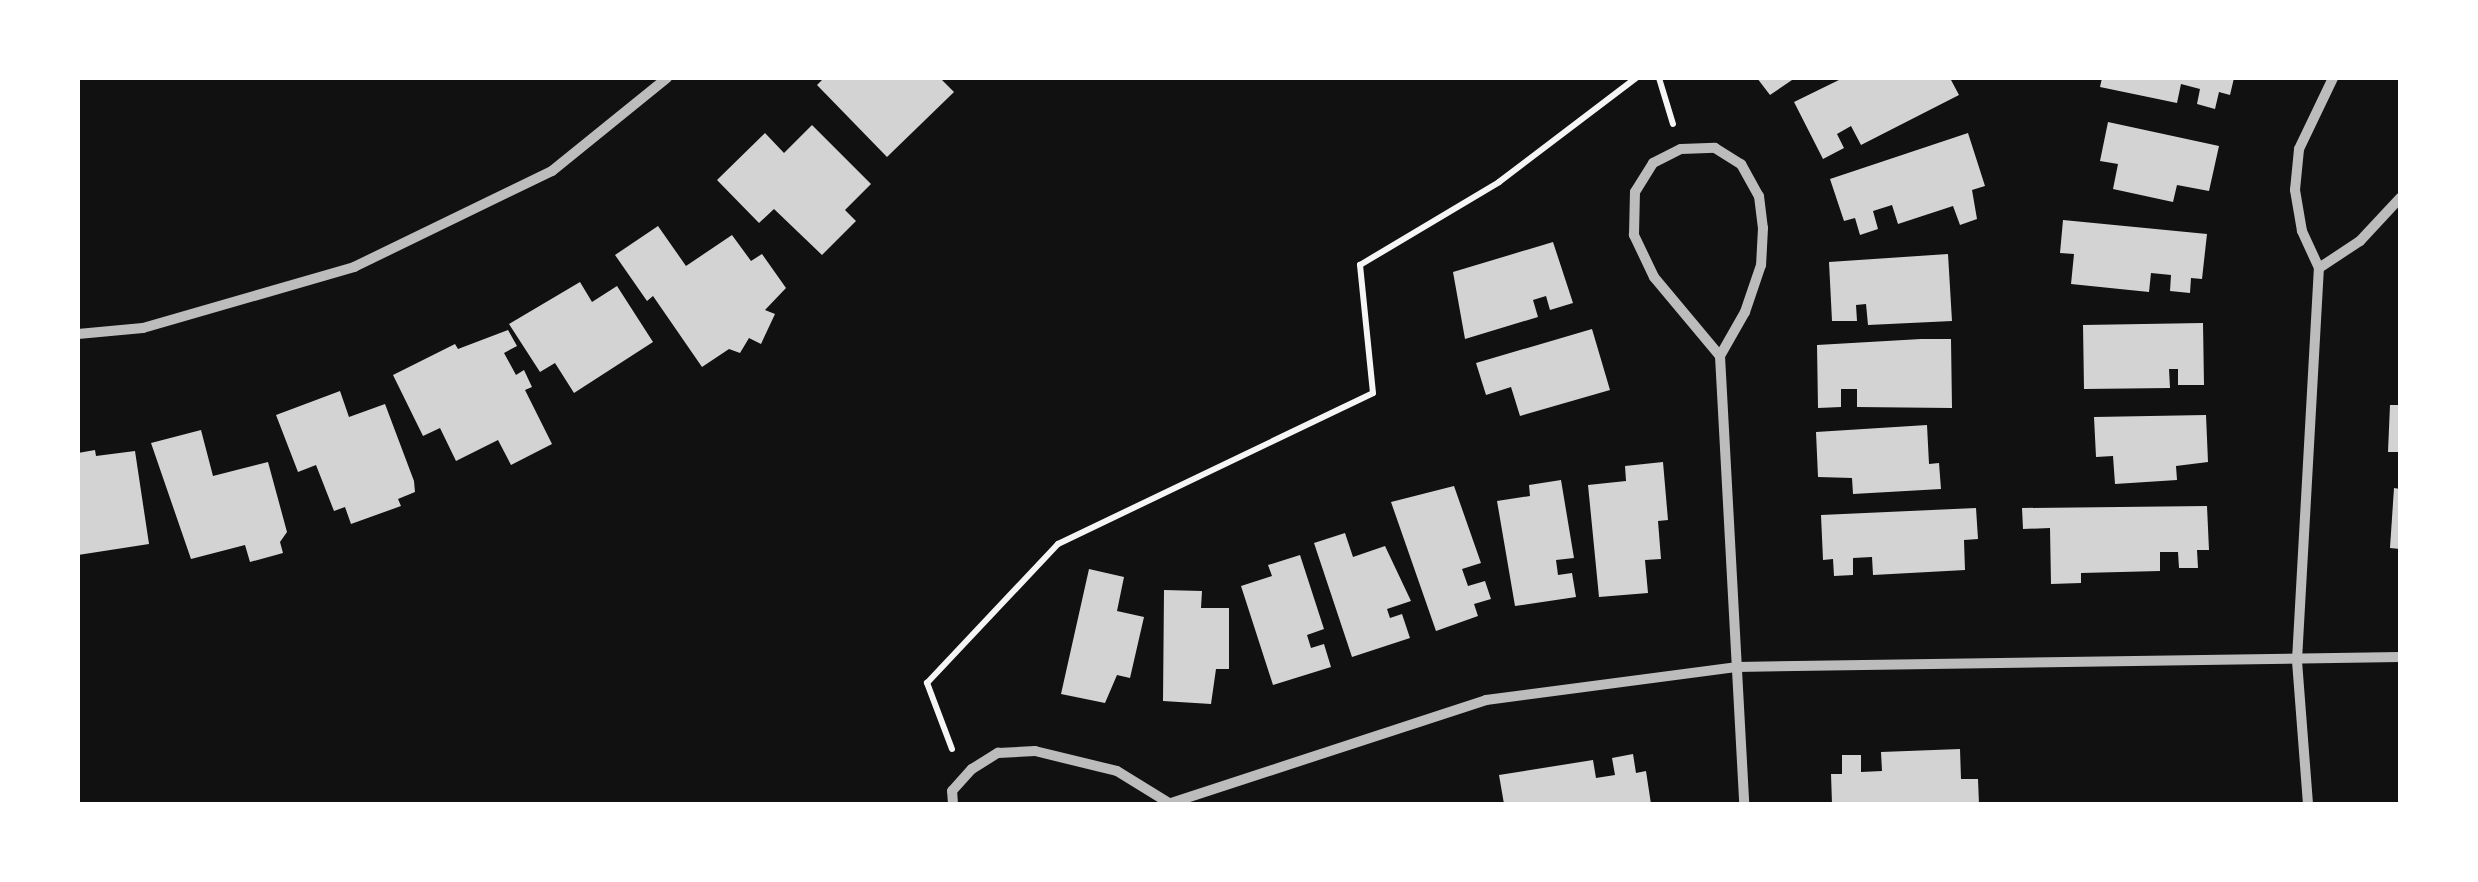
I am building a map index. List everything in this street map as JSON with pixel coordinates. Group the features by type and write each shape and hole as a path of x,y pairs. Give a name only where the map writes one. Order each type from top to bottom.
{"street":[{"path":"78,334 143,328 354,266 552,170 667,78"},
{"path":"2308,804 2298,660 2318,268 2302,231 2295,190 2299,150 2333,78"},
{"path":"1720,356 1664,291 1634,235 1635,192 1653,163 1680,149 1714,148 1741,164 1759,196 1761,265 1745,312 1720,356 1744,804"},
{"path":"2318,268 2360,241 2400,198"},
{"path":"953,804 952,792 963,779 998,753 1035,751 1117,771 1169,804 1486,700 1736,667 2400,657"}],"path":[{"path":"963,779 927,683 1058,544 1373,393 1360,265 1499,182 1636,78"},
{"path":"1659,78 1680,149"}],"building":[{"path":"824,78 940,78 954,92 887,157 817,85"},
{"path":"1757,78 1795,78 1770,95"},
{"path":"1843,78 1950,78 1959,95 1861,145 1851,126 1837,134 1844,148 1823,159 1794,102"},
{"path":"2102,78 2234,78 2230,95 2219,92 2215,109 2197,104 2200,89 2181,84 2177,103 2100,87"},
{"path":"2108,122 2219,146 2209,191 2177,185 2173,202 2113,189 2118,164 2100,161"},
{"path":"812,125 871,184 845,210 856,221 822,255 774,209 759,223 717,180 765,133 784,153"},
{"path":"1968,133 1985,186 1972,190 1977,219 1960,225 1953,206 1898,224 1892,205 1873,211 1878,229 1860,235 1855,218 1844,221 1830,179"},
{"path":"2063,220 2207,234 2202,279 2191,278 2190,293 2170,291 2171,275 2151,273 2149,292 2071,284 2074,254 2060,253"},
{"path":"658,226 686,266 732,235 751,261 762,254 786,288 765,310 775,314 761,344 749,338 740,353 729,349 702,367 653,296 647,301 615,255"},
{"path":"1553,242 1573,303 1550,310 1546,296 1533,300 1538,317 1465,339 1453,272"},
{"path":"1948,254 1952,321 1868,325 1866,304 1856,305 1857,321 1832,321 1829,262"},
{"path":"580,282 592,302 617,286 653,342 574,393 555,363 540,372 509,324"},
{"path":"2203,323 2204,385 2178,385 2178,369 2169,369 2170,388 2084,389 2083,325"},
{"path":"1592,329 1610,390 1520,416 1511,387 1486,395 1476,363"},
{"path":"508,330 517,346 504,353 516,375 524,370 532,387 525,390 552,444 511,465 498,440 456,461 440,428 423,436 393,375 455,344 458,349"},
{"path":"1951,339 1952,408 1857,407 1857,389 1841,389 1841,407 1818,408 1817,345"},
{"path":"340,391 349,417 385,404 415,492 398,499 401,506 351,524 345,507 334,511 316,465 298,472 276,415"},
{"path":"2390,405 2400,405 2400,452 2388,452"},
{"path":"2206,415 2208,462 2176,466 2177,480 2115,484 2113,456 2096,457 2094,417"},
{"path":"1927,425 1929,464 1939,463 1941,489 1853,494 1852,478 1818,477 1816,432"},
{"path":"201,430 213,476 268,462 287,532 280,542 283,553 250,562 245,545 191,559 151,443"},
{"path":"95,450 96,456 135,451 149,544 78,555 78,453"},
{"path":"1663,462 1668,520 1658,521 1661,559 1645,560 1648,593 1599,597 1588,485 1626,481 1625,466"},
{"path":"1561,480 1574,558 1556,560 1558,575 1572,573 1576,597 1515,606 1497,501 1530,496 1529,485"},
{"path":"1454,486 1481,563 1462,569 1468,586 1485,581 1491,599 1474,604 1478,616 1436,631 1391,502"},
{"path":"2394,488 2400,489 2400,549 2390,548"},
{"path":"2207,506 2209,550 2197,550 2198,568 2179,568 2178,552 2160,552 2160,571 2081,573 2081,583 2051,584 2050,528 2023,529 2022,508"},
{"path":"1976,508 1978,539 1964,540 1965,570 1873,575 1872,557 1853,558 1853,575 1834,576 1833,559 1823,560 1821,515"},
{"path":"1345,533 1353,557 1385,546 1411,601 1387,609 1390,618 1402,614 1410,638 1352,657 1314,543"},
{"path":"1300,555 1324,629 1307,635 1311,648 1324,644 1331,667 1273,685 1241,586 1272,576 1268,565"},
{"path":"1089,569 1124,577 1117,611 1144,617 1130,678 1117,675 1105,703 1061,694"},
{"path":"1164,590 1202,591 1201,608 1229,608 1229,669 1216,669 1211,704 1163,701"},
{"path":"1960,749 1961,779 1978,779 1979,804 1832,804 1831,774 1842,774 1842,755 1861,755 1861,772 1882,771 1881,752"},
{"path":"1633,754 1636,773 1646,771 1651,804 1504,804 1499,775 1593,760 1596,778 1615,775 1612,758"}]}
